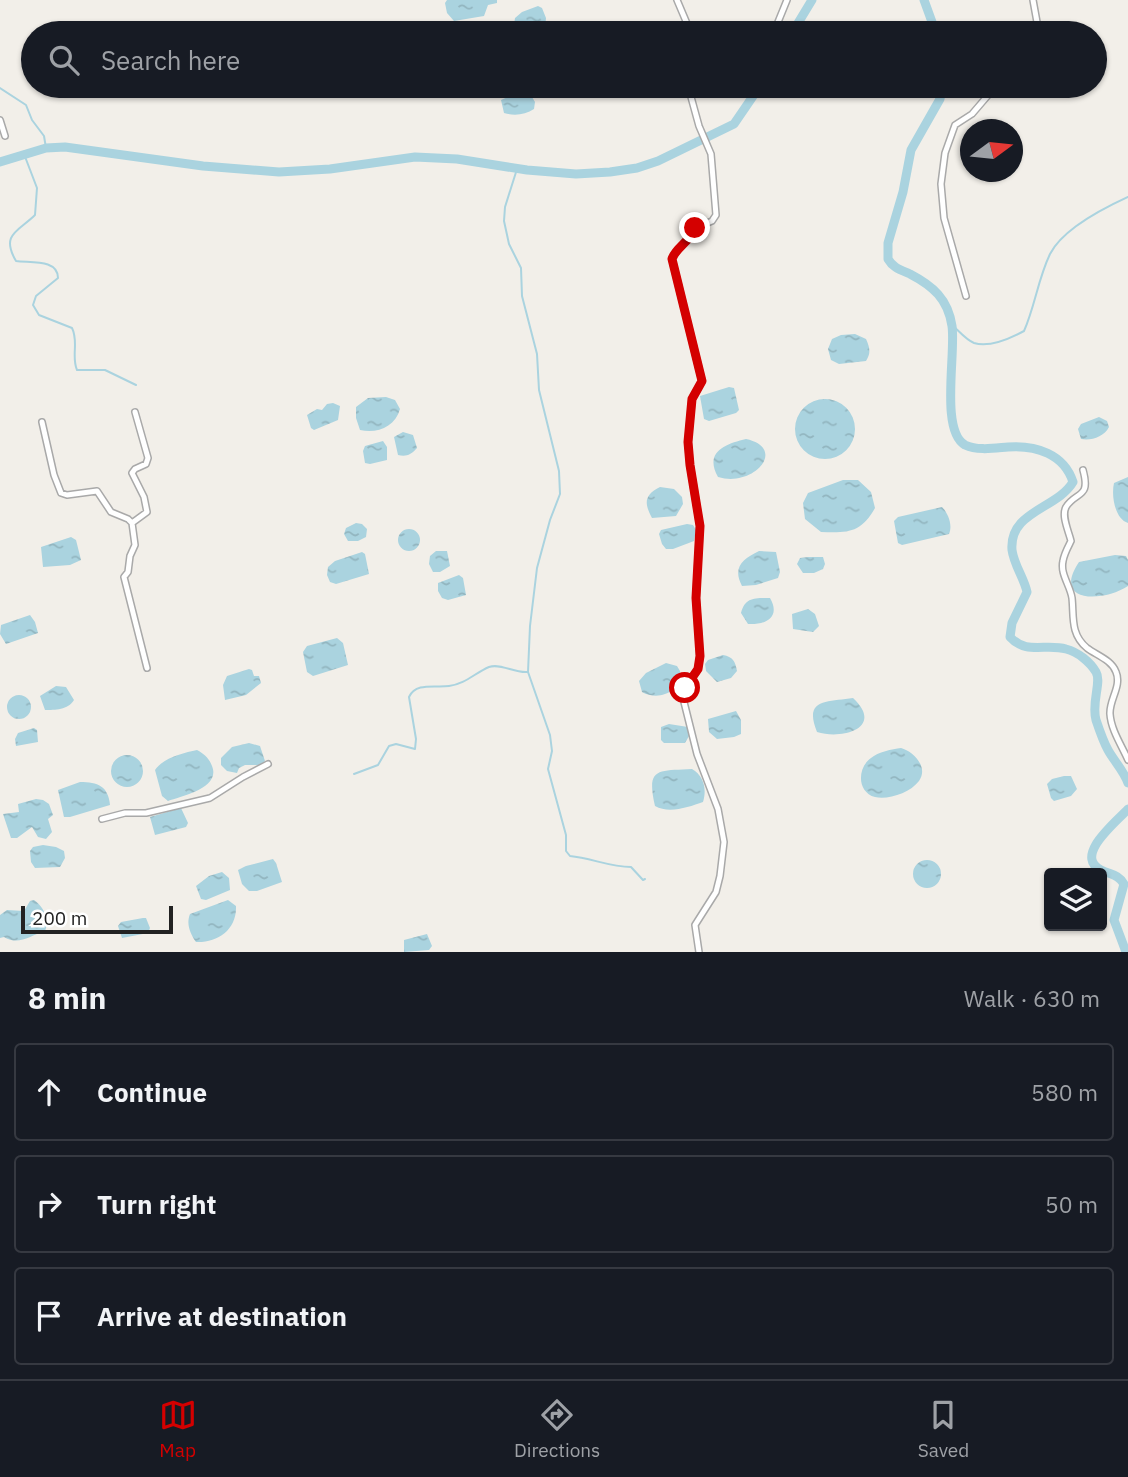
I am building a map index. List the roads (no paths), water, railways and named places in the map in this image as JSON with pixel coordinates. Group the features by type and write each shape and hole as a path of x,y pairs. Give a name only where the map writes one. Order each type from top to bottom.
{"street":[{"path":"677,0 686,21"},
{"path":"778,21 787,0"},
{"path":"1033,0 1037,21"},
{"path":"691,98 699,126 712,154 716,215 712,221 695,228 690,239 674,252 672,259 702,381 692,399 688,442 700,526 696,598 700,656 698,669 685,688 684,702 697,754 718,809 724,842 716,892 695,925 699,952"},
{"path":"966,296 944,218 942,184 945,153 955,125 972,114 986,98"},
{"path":"0,120 5,136"},
{"path":"132,523 147,513 144,497 132,473 132,470 145,464 148,458 135,412"},
{"path":"42,422 54,475 61,493 67,495 97,491 111,512 132,523 135,545 124,578 147,668"},
{"path":"1083,470 1086,480 1083,494 1066,507 1064,516 1071,541 1063,559 1062,570 1072,597 1070,612 1075,631 1085,647 1113,666 1116,671 1118,681 1110,712 1112,725 1128,760"},
{"path":"102,819 125,813 146,813 210,798 268,764"}],"water":[{"path":"447,0 497,0 497,3 488,5 484,16 454,21 447,13"},
{"path":"538,6 542,8 546,21 515,21 522,12"},
{"path":"533,98 534,109 527,113 504,113 501,100"},
{"path":"855,334 866,339 869,353 866,361 839,364 831,360 828,349 832,339"},
{"path":"729,387 734,388 739,410 709,421 704,419 700,396"},
{"path":"386,397 395,400 400,409 398,415 390,425 379,430 360,430 356,407 368,398"},
{"path":"825,399 842,404 850,412 855,429 850,446 842,454 825,459 808,454 800,446 795,429 800,412 808,404"},
{"path":"333,403 340,406 338,420 314,430 311,428 307,415"},
{"path":"1099,417 1107,421 1107,430 1097,438 1081,439 1078,429 1081,424"},
{"path":"403,432 413,435 417,448 404,456 398,455 394,437"},
{"path":"746,439 764,450 765,458 761,466 743,477 718,477 714,468 715,455 724,447"},
{"path":"383,441 387,447 387,460 365,463 365,446"},
{"path":"1128,477 1128,523 1117,512 1113,494 1114,483"},
{"path":"843,480 858,480 871,492 875,508 859,527 853,530 821,532 805,519 803,503 808,493"},
{"path":"660,487 674,489 682,497 683,504 676,516 652,518 648,508 648,496"},
{"path":"942,507 949,519 949,534 902,545 898,543 894,521 898,517"},
{"path":"356,523 367,529 366,537 358,541 348,541 344,534 346,528"},
{"path":"693,525 696,530 694,541 666,549 659,534 661,530"},
{"path":"409,529 417,532 420,540 417,548 409,551 401,548 398,540 401,532"},
{"path":"71,537 76,540 81,560 70,565 43,567 41,547"},
{"path":"436,551 447,551 450,566 440,572 433,572 429,564 430,556"},
{"path":"759,551 776,552 780,572 778,578 742,586 738,574 741,564"},
{"path":"362,552 365,554 369,574 336,584 330,582 328,567 335,561"},
{"path":"1115,555 1126,556 1128,560 1128,586 1095,597 1084,596 1071,586 1072,576 1079,562"},
{"path":"823,557 823,569 814,573 803,573 797,564 800,558"},
{"path":"459,575 463,578 466,595 448,600 442,598 438,583"},
{"path":"770,598 773,615 761,623 748,624 741,613 745,604 755,599"},
{"path":"808,609 815,614 819,626 813,632 793,629 792,614"},
{"path":"30,615 38,633 6,644 0,634 1,625"},
{"path":"337,638 343,643 348,665 313,676 307,672 303,652 307,646"},
{"path":"723,655 733,660 737,671 731,678 717,682 706,671 705,664 708,660"},
{"path":"666,663 677,666 680,671 678,684 674,689 656,696 642,692 639,681 646,673"},
{"path":"249,669 254,676 259,676 261,683 246,695 225,700 223,685 227,676"},
{"path":"56,686 66,687 74,700 65,708 45,710 40,696"},
{"path":"19,695 30,702 31,707 24,718 19,719 8,712 7,707 14,696"},
{"path":"853,698 862,708 862,724 848,733 817,732 813,713 816,707 827,702"},
{"path":"736,711 741,720 741,734 717,739 709,732 708,719"},
{"path":"669,724 688,727 689,736 685,743 664,743 661,740 661,727"},
{"path":"34,728 37,730 38,742 16,746 18,733"},
{"path":"249,743 260,746 265,761 260,765 245,765 239,768 237,773 227,771 221,765 221,758 232,747"},
{"path":"901,748 910,752 921,765 922,776 919,781 905,792 892,796 880,798 869,794 861,779 866,762 877,754"},
{"path":"197,750 211,763 211,780 199,790 168,801 162,796 155,770 168,759"},
{"path":"127,755 138,760 143,771 138,782 127,787 116,782 111,771 116,760"},
{"path":"692,769 704,783 703,802 673,810 655,806 652,784 657,774 663,771"},
{"path":"1071,776 1077,789 1071,796 1054,801 1047,784 1052,779"},
{"path":"80,782 101,786 107,793 110,805 64,817 58,790"},
{"path":"36,799 49,804 53,815 48,819 52,832 46,839 38,837 32,827 17,838 11,838 3,814 19,812 18,804"},
{"path":"181,808 188,823 186,827 155,835 150,817"},
{"path":"43,845 64,851 65,858 60,867 35,868 31,862 30,851 33,847"},
{"path":"273,859 282,882 257,891 249,891 242,884 238,870"},
{"path":"927,860 937,864 941,874 937,884 927,888 917,884 913,874 917,864"},
{"path":"222,872 229,878 230,890 206,900 201,899 196,886 209,876"},
{"path":"34,900 45,913 45,931 14,941 0,938 0,915 7,910 24,911 30,901"},
{"path":"228,900 236,906 229,928 211,940 196,942 189,928 190,914"},
{"path":"146,918 150,928 148,933 122,938 118,926 121,922"},
{"path":"427,934 432,946 429,950 404,952 404,940"}],"waterway":[{"path":"799,21 812,0"},
{"path":"924,0 932,21"},
{"path":"0,88 26,105 32,120 44,136 46,148"},
{"path":"0,162 46,148 65,147 203,166 279,172 330,169 415,157 457,159 527,170 576,174 610,172 637,168 658,161 734,124 752,98"},
{"path":"940,98 911,150 903,192 888,243 888,259 895,267 932,289 947,308 953,338 951,408 957,437 965,445 975,448 1018,447 1048,453 1069,472 1073,482 1066,491 1026,518 1013,537 1013,556 1027,592 1012,623 1010,637 1023,646 1070,650 1093,668 1098,676 1096,720 1106,746 1128,783"},
{"path":"24,154 37,188 35,215 13,234 10,245 16,261 49,265 57,272 58,278 36,296 33,305 39,315 72,328 77,370 105,370 136,385"},
{"path":"517,169 505,207 504,221 509,244 521,268 522,296 537,354 539,390 559,471 560,494 537,568 528,672 550,735 552,751 548,769 566,835 566,851 570,856 631,867 645,879"},
{"path":"952,325 968,340 980,344 1000,342 1024,331 1046,263 1056,245 1085,220 1128,197"},
{"path":"354,774 378,765 389,746 396,744 415,749 416,739 409,697 416,689 455,685 494,666 527,672"},
{"path":"1126,952 1114,920 1124,884 1117,876 1094,864 1092,856 1100,839 1128,809"}]}
